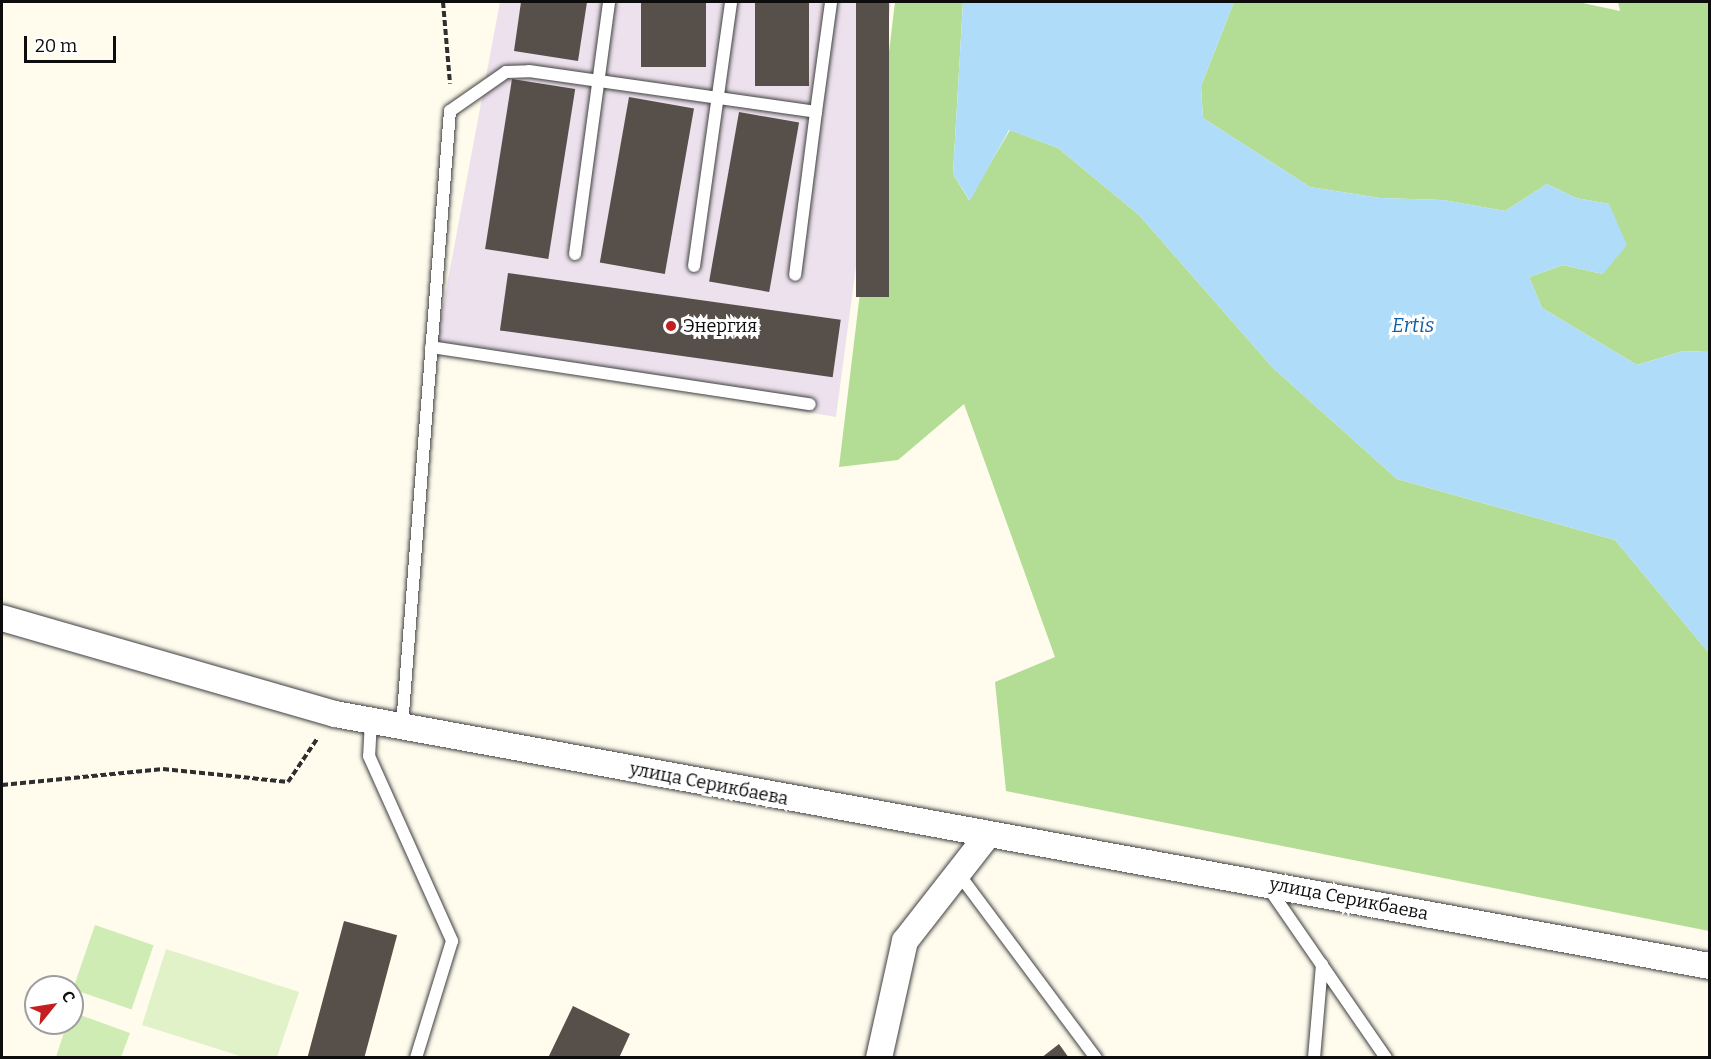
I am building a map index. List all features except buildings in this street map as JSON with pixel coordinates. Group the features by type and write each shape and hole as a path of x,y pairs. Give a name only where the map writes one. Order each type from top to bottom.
{"street":[{"name":"улица Серикбаева","path":"2,618 335,714 987,836 1265,883 1710,966"},
{"path":"879,1058 904,941 987,836"}],"lane":[{"path":"575,254 609,2"},
{"path":"694,266 731,2"},
{"path":"795,275 831,2"},
{"path":"402,726 450,111 506,72 529,71 816,112"},
{"path":"431,347 810,404"},
{"path":"370,720 369,756 452,941 416,1058"},
{"path":"958,873 1096,1058"},
{"path":"1265,883 1386,1058"},
{"path":"1314,1058 1322,964"}],"path":[{"path":"443,2 449,50 450,111"},
{"path":"2,785 163,769 288,782 335,714"}],"shaded area":[{"path":"500,2 891,2 836,417 435,349"}],"green space":[{"path":"895,2 963,2 953,174 969,200 1010,130 1058,148 1139,215 1273,368 1397,479 1615,540 1709,653 1709,931 1006,791 995,682 1055,657 964,404 898,460 839,467"},
{"path":"1234,2 1578,2 1620,11 1618,2 1709,2 1709,352 1683,351 1637,365 1542,308 1529,277 1563,265 1603,274 1609,204 1576,198 1547,184 1505,211 1443,200 1380,198 1310,187 1203,118 1201,86"},
{"path":"95,925 154,945 131,1009 84,993 84,975 78,975"},
{"path":"166,949 299,992 277,1057 243,1057 142,1025"},
{"path":"84,1016 130,1033 121,1057 56,1057 63,1035 84,1035"}],"water":[{"name":"Ertis","path":"963,2 1234,2 1201,86 1203,118 1310,187 1380,198 1443,200 1505,211 1547,184 1576,198 1609,204 1627,245 1603,274 1563,265 1529,277 1542,308 1637,365 1683,351 1709,352 1709,653 1615,540 1397,479 1273,368 1139,215 1058,148 1009,130 970,201 953,174"}],"place":[{"name":"Энергия","path":"671,326"}]}
